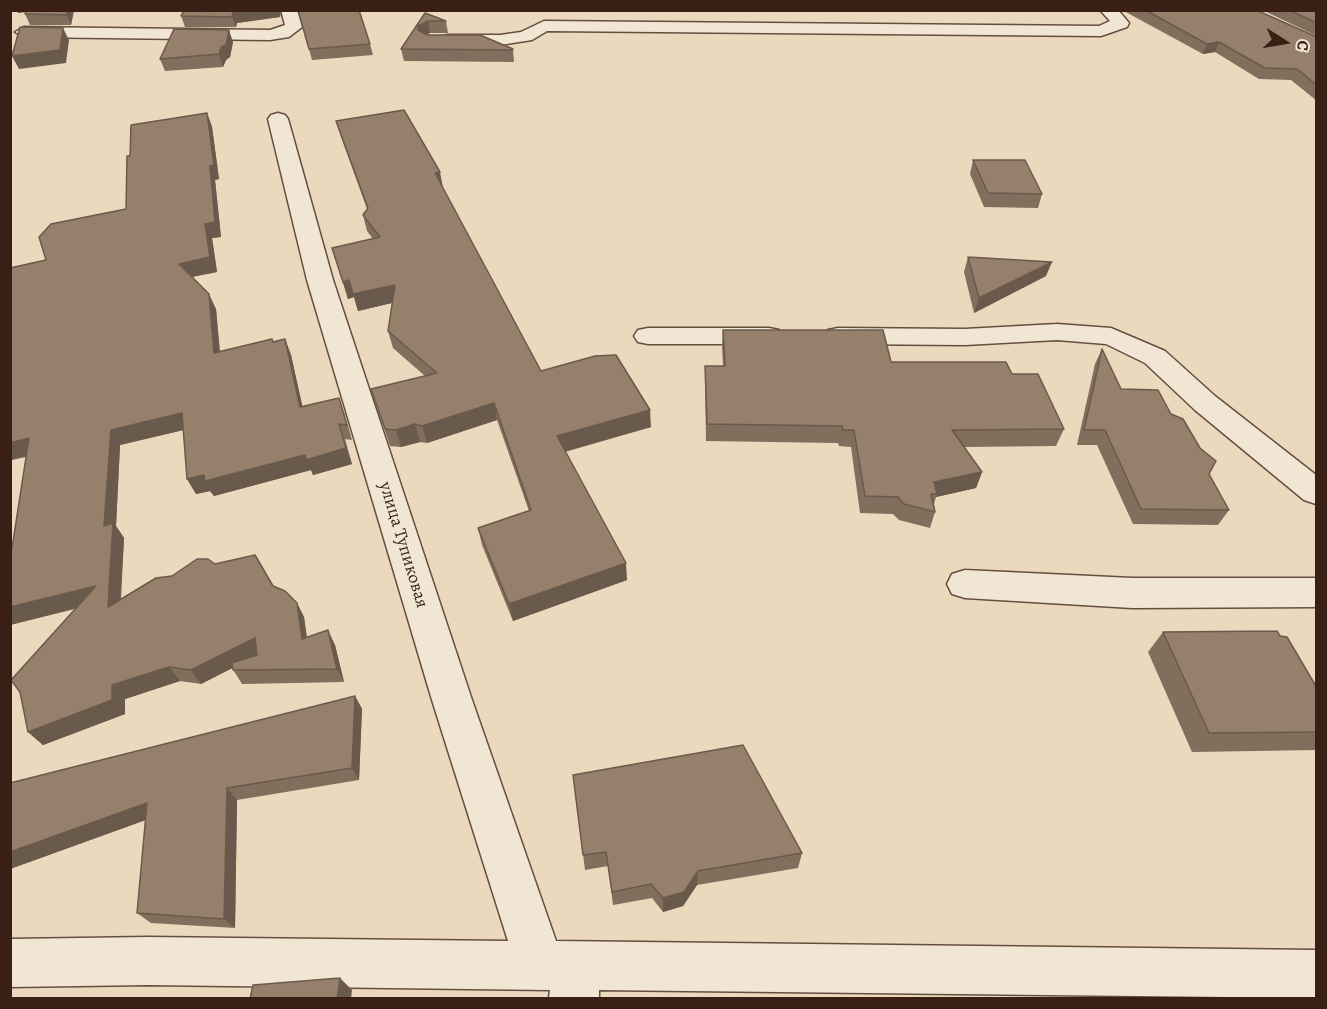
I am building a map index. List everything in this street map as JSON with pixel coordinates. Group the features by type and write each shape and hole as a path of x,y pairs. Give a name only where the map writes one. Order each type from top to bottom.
{"street":[{"path":"24,32 270,35 283,33 294,27 289,10"},
{"path":"819,10 824,30"},
{"path":"430,40 500,39 526,36 544,26 1101,31 1121,23 1108,10"},
{"name":"улица Тупиковая","path":"278,119 320,280 456,711 564,978"},
{"path":"648,336 965,337 1057,332 1111,336 1155,357 1205,403 1317,492"},
{"path":"964,584 1132,593 1317,593"},
{"path":"10,963 148,961 564,978 1256,986 1317,974"}],"building":[{"path":"26,10 67,10 67,15 25,14"},
{"path":"184,10 246,10 233,12 232,17 181,16"},
{"path":"298,10 359,10 370,44 309,49"},
{"path":"1145,10 1256,10 1317,37 1317,85 1297,69 1265,68 1219,42 1207,44"},
{"path":"1289,10 1317,10 1317,23"},
{"path":"425,13 446,21 428,21 418,26 418,30 427,35 480,35 513,49 401,49"},
{"path":"20,27 63,28 60,50 12,56"},
{"path":"174,29 229,30 226,45 221,47 219,54 160,59"},
{"path":"404,110 440,172 435,173 541,371 595,356 616,355 650,410 557,436 626,563 509,604 478,528 531,510 494,403 422,426 415,424 396,430 385,429 371,389 437,373 388,331 395,285 353,294 349,280 343,282 332,248 380,237 363,215 368,208 336,121"},
{"path":"207,113 214,165 210,166 215,222 205,224 210,257 179,264 209,294 214,353 272,339 273,342 285,339 300,407 339,398 347,425 339,424 346,448 306,460 305,455 205,481 204,475 187,479 182,413 111,430 104,526 113,523 108,607 156,578 172,576 197,559 208,559 215,564 255,555 273,586 285,591 297,603 302,639 328,630 337,669 233,670 232,663 257,655 255,638 191,670 169,667 112,685 112,700 28,732 20,692 11,680 96,586 10,607 10,548 12,548 29,438 10,443 10,268 46,260 39,237 51,224 126,209 127,156 130,156 131,125"},
{"path":"973,160 1025,160 1042,194 988,193"},
{"path":"968,257 1052,262 979,298"},
{"path":"723,330 883,330 891,362 1006,362 1012,374 1038,374 1064,429 952,430 982,472 934,482 937,494 931,494 935,512 904,504 898,497 865,496 854,430 843,430 842,426 707,424 705,366 725,366"},
{"path":"1102,349 1121,389 1158,390 1171,414 1183,419 1200,448 1216,461 1209,474 1229,510 1141,509 1105,430 1084,430"},
{"path":"1277,631 1280,636 1287,637 1317,688 1317,732 1209,733 1163,632"},
{"path":"355,696 352,768 227,788 224,919 137,913 147,803 10,852 10,783"},
{"path":"743,745 802,853 698,871 684,892 663,898 651,884 612,892 606,852 583,855 573,775"},
{"path":"340,978 337,999 250,999 253,985"}]}
